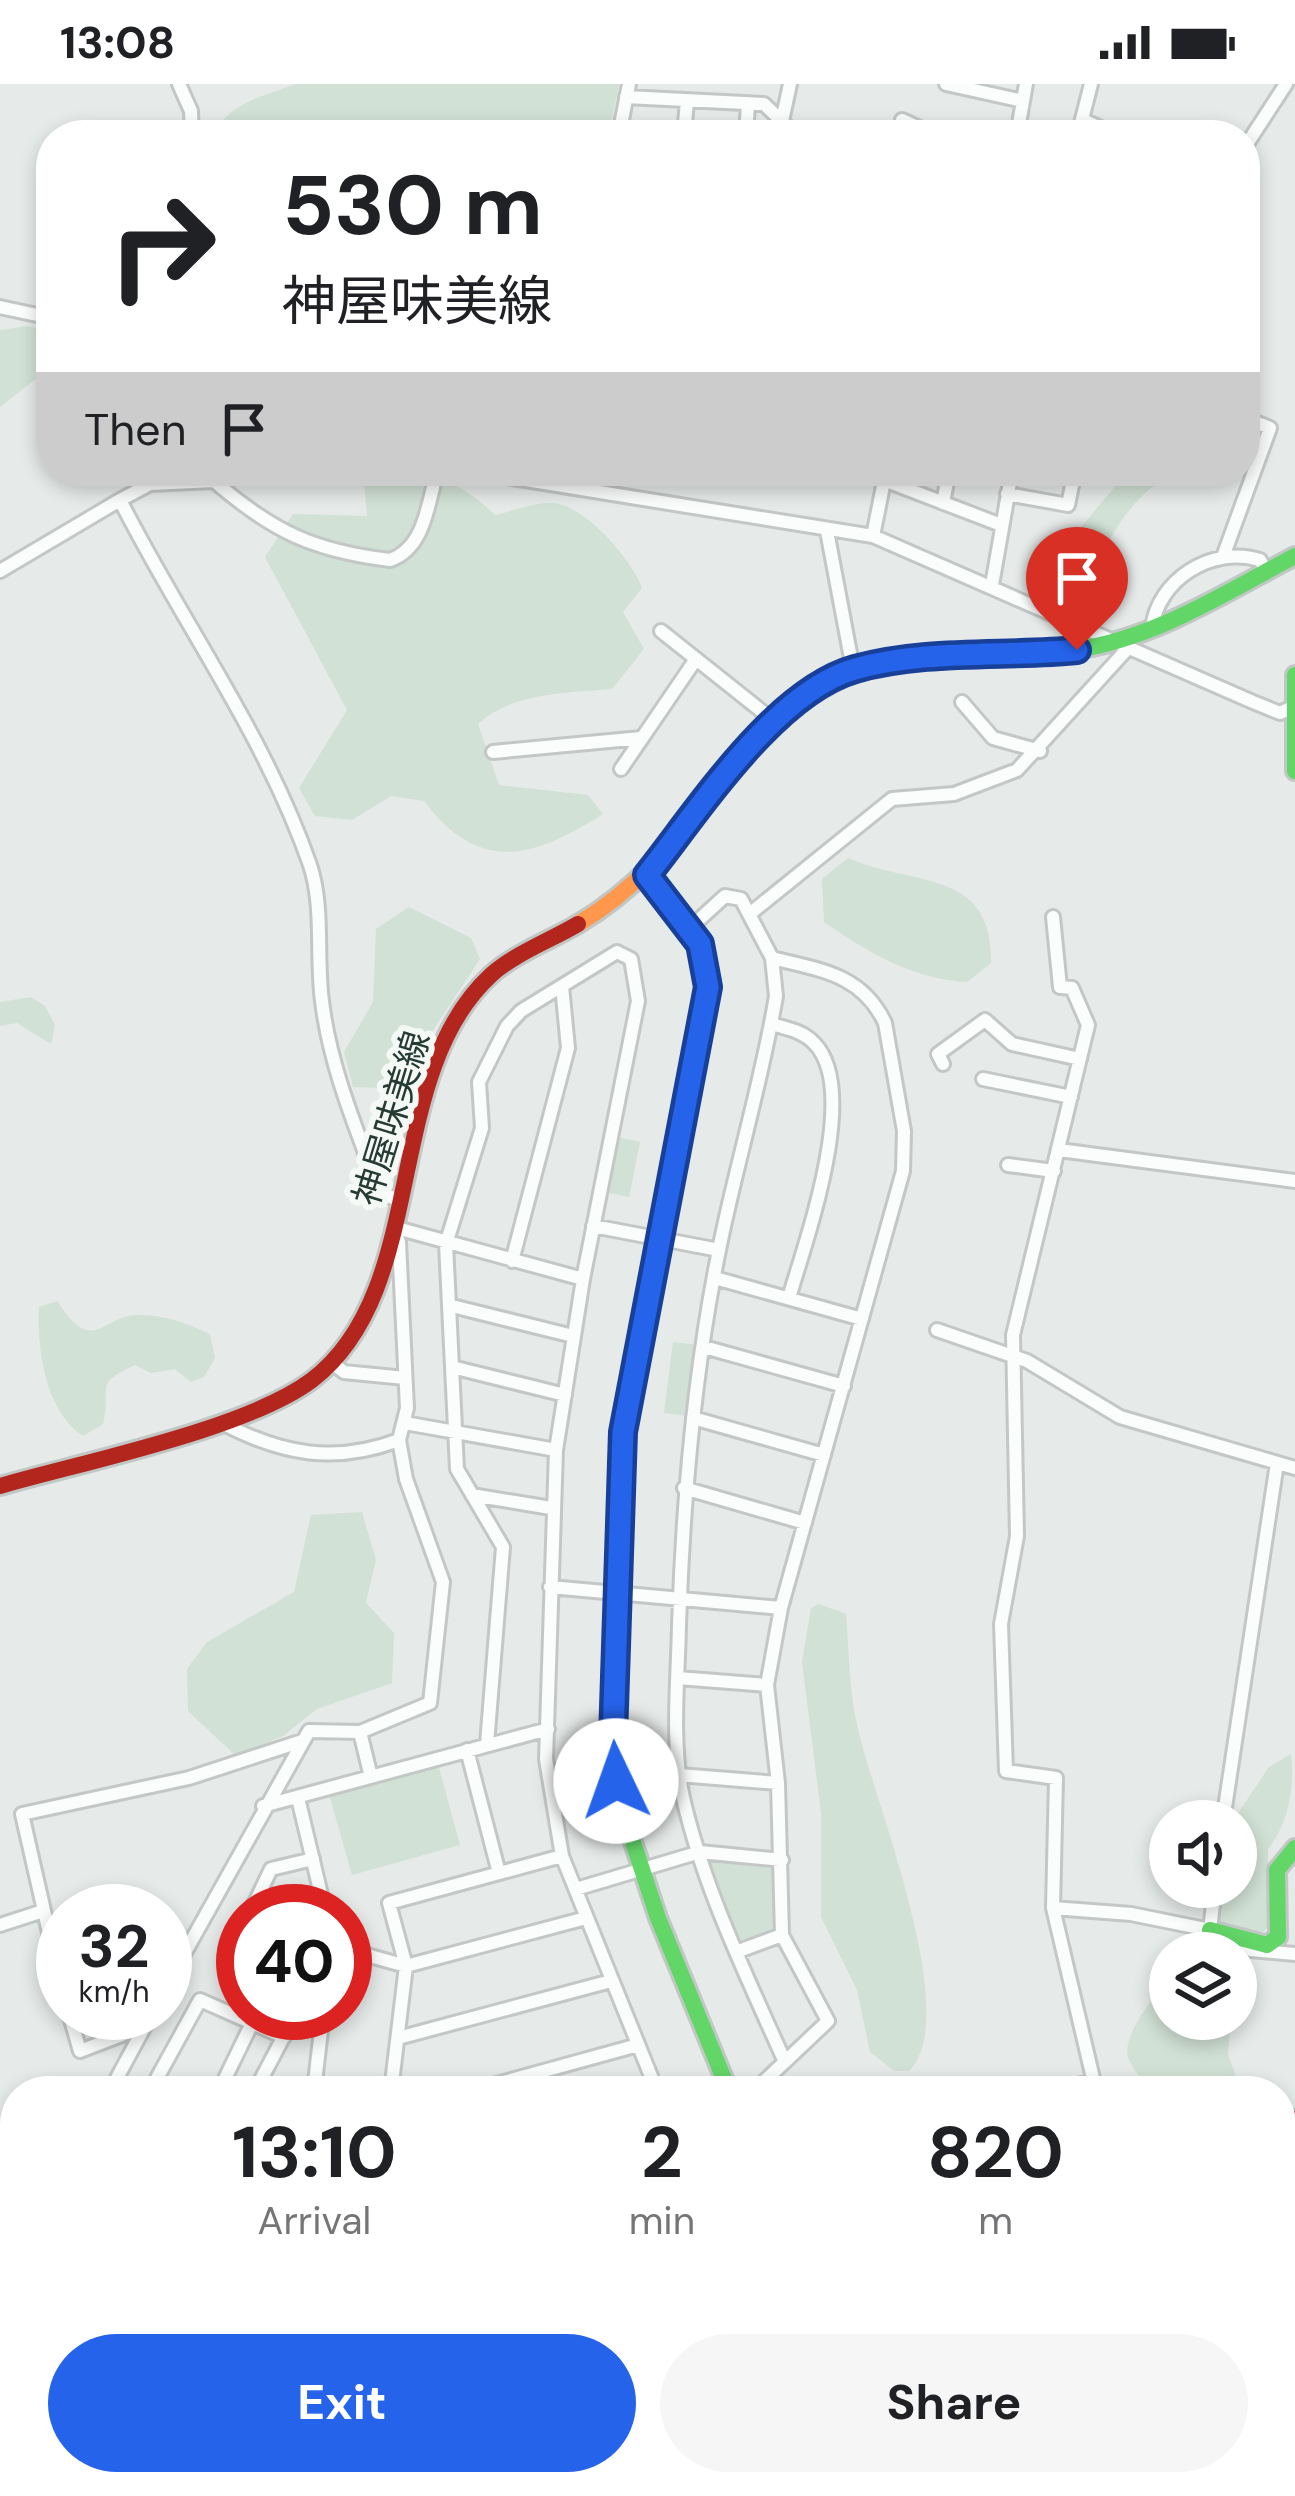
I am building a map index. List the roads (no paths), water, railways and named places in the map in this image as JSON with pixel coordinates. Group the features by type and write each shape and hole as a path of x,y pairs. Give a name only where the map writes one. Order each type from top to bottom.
{"main road":[{"name":"神屋味美線","path":"0,1486 222,1423 281,1400 331,1362 360,1314 393,1227 443,1049 471,996 491,975 647,875 774,721 816,687 853,669 932,658 1123,644 1295,556"},
{"path":"1295,675 1287,710 1295,771"},
{"path":"647,875 690,928 705,961 707,1002 656,1240 623,1432 613,1738 626,1824 640,1871 723,2076"},
{"path":"1210,1930 1267,1945 1278,1936 1277,1870 1295,1848"}],"street":[{"path":"179,84 191,120"},
{"path":"782,120 790,84"},
{"path":"946,84 1023,101"},
{"path":"1020,120 1026,84"},
{"path":"1082,120 1091,84"},
{"path":"1260,124 1286,84"},
{"path":"622,120 628,90 686,100 764,104 780,120"},
{"path":"685,120 686,100"},
{"path":"747,120 748,105"},
{"path":"0,307 36,315"},
{"path":"1260,424 1270,428 1260,455"},
{"path":"0,571 146,486"},
{"path":"220,486 262,522 291,538 391,560 405,555 416,541 432,486"},
{"path":"575,486 873,536 1287,710"},
{"path":"873,536 883,486"},
{"path":"910,486 1001,525"},
{"path":"943,502 946,486"},
{"path":"992,585 1009,486"},
{"path":"1007,494 1069,505 1072,486"},
{"path":"1224,554 1249,486"},
{"path":"120,500 254,732 310,866 317,893 322,1002 341,1088 380,1193 399,1200"},
{"path":"826,531 853,669"},
{"path":"1151,629 1153,614 1197,562 1224,554 1260,560 1265,571"},
{"path":"661,631 774,721"},
{"path":"752,912 852,834 875,808 892,799 954,794 1017,770 1040,752 1123,644"},
{"path":"620,769 696,659"},
{"path":"962,702 993,738 1040,752"},
{"path":"493,752 641,739"},
{"path":"690,928 725,896 741,899 752,912 772,958 771,1024 719,1250 684,1488 680,1774 700,1852 736,1952 785,2062"},
{"path":"1053,917 1060,987 1072,988 1088,1025 1018,1310 1017,1536 1001,1624 1006,1771 1056,1778 1053,1908 1093,2076"},
{"path":"487,1744 503,1547 457,1469 456,1368 446,1244 482,1128 479,1082 494,1049 521,1011 617,952 631,959 638,1001 583,1279 556,1450 551,1508 549,1796 562,1856 651,2076"},
{"path":"770,2076 828,2021 782,1935 778,1783 767,1685 781,1608 906,1150 885,1023 864,990 846,976 772,958"},
{"path":"512,1261 568,1048 562,986"},
{"path":"943,1064 938,1054 986,1019 1012,1044 1080,1059"},
{"path":"771,1024 814,1043 824,1058 833,1107 832,1142 789,1298"},
{"path":"983,1079 1071,1097"},
{"path":"1059,1150 1295,1181"},
{"path":"1008,1165 1054,1171"},
{"path":"593,1226 719,1250"},
{"path":"393,1227 583,1279"},
{"path":"192,1936 309,1731 360,1732 430,1702 443,1582 406,1479 399,1440 406,1423 405,1378 400,1241 393,1227"},
{"path":"716,1278 862,1319"},
{"path":"452,1306 573,1336"},
{"path":"937,1330 1015,1355 1120,1417 1295,1468"},
{"path":"704,1346 844,1386"},
{"path":"331,1362 344,1372 405,1378"},
{"path":"456,1368 565,1395"},
{"path":"693,1418 824,1455"},
{"path":"222,1423 315,1456 348,1456 399,1440"},
{"path":"406,1423 556,1450"},
{"path":"1226,1800 1277,1463"},
{"path":"684,1488 805,1523"},
{"path":"472,1496 551,1508"},
{"path":"550,1587 781,1608"},
{"path":"678,1678 767,1685"},
{"path":"263,1806 548,1729"},
{"path":"360,1732 371,1777"},
{"path":"38,1884 21,1823 31,1808 189,1778 302,1742"},
{"path":"467,1750 499,1873"},
{"path":"680,1774 778,1783"},
{"path":"298,1798 319,1884"},
{"path":"576,1889 700,1852 782,1860"},
{"path":"393,2076 406,1966 389,1904 562,1856"},
{"path":"264,1884 271,1869 313,1859"},
{"path":"1053,1908 1131,1914 1210,1930 1222,1941 1251,1950 1295,1954"},
{"path":"1210,1930 1213,1908"},
{"path":"0,1925 36,1913"},
{"path":"372,1957 406,1966 586,1918"},
{"path":"736,1952 782,1935"},
{"path":"398,2038 611,1982"},
{"path":"158,2076 200,2000 216,2007"},
{"path":"77,2040 80,2051 104,2040"},
{"path":"118,2076 137,2040"},
{"path":"226,2076 244,2040"},
{"path":"263,2076 282,2040"},
{"path":"316,2076 320,2040"},
{"path":"526,2076 638,2045"}]}
